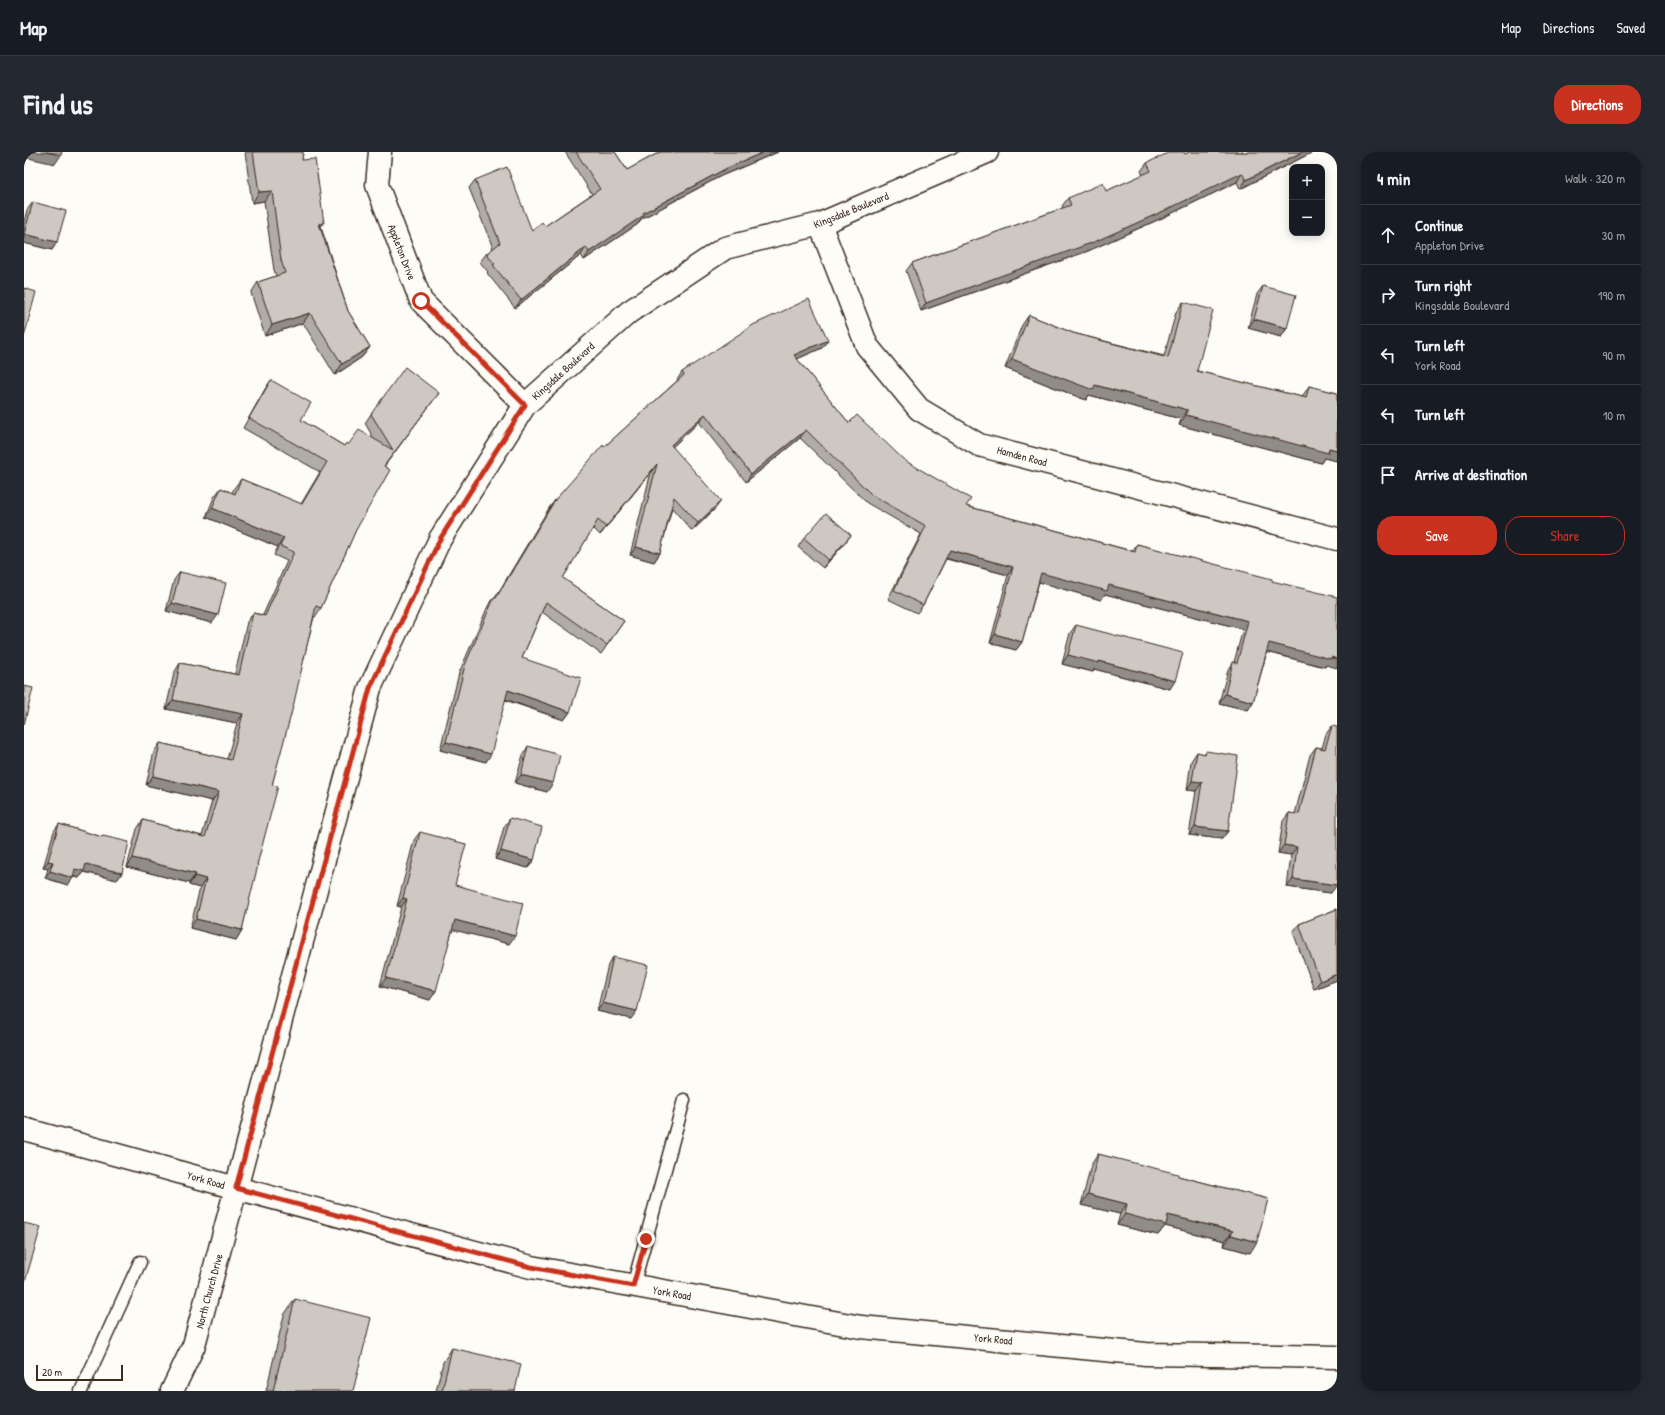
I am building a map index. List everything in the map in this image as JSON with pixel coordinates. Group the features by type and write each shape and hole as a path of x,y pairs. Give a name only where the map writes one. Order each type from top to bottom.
{"street":[{"name":"Appleton Drive","path":"380,152 377,185 421,301 525,405"},
{"name":"Kingsdale Boulevard","path":"236,1188 370,688 440,539 525,405 629,312 725,248 820,224 987,152"},
{"name":"Hamden Road","path":"820,224 867,346 919,409 979,445 1337,539"},
{"name":"York Road","path":"24,1129 236,1188 531,1267 861,1327 1146,1354 1337,1356"},
{"name":"North Church Drive","path":"172,1391 194,1345 236,1188"}],"lane":[{"path":"633,1286 684,1100"},
{"path":"81,1391 140,1262"}],"building":[{"path":"46,152 62,152 61,155"},
{"path":"253,152 303,152 302,160 315,159 324,223 319,224 348,311 370,347 342,364 310,313 272,325 258,282 285,273 281,260 272,191 259,192"},
{"path":"576,152 615,152 627,170 660,152 764,152 727,168 643,213 644,215 589,252 586,247 521,300 486,254 500,243 475,180 507,167 532,231 542,222 545,226 600,189"},
{"path":"1170,152 1184,152 1185,154 1189,152 1302,152 1246,180 1242,173 1168,209 1094,242 926,303 912,263 1071,205 1068,198 1103,183 1106,191 1151,171 1147,163"},
{"path":"33,202 66,211 57,242 24,234"},
{"path":"1263,286 1296,295 1287,328 1254,319"},
{"path":"24,288 36,292 24,337"},
{"path":"809,299 828,340 794,355 849,423 857,415 904,460 971,499 966,506 1135,552 1137,544 1337,597 1337,659 1331,657 1331,659 1269,643 1253,702 1225,694 1233,662 1237,663 1248,621 1109,585 1107,591 1041,573 1022,642 995,634 1013,567 950,550 923,605 894,590 926,526 872,495 806,430 751,474 705,414 671,445 721,501 698,523 674,497 660,553 636,547 657,464 606,527 598,520 563,578 624,621 607,645 546,602 522,658 581,678 570,712 508,690 491,754 446,742 465,665 494,598 496,598 555,500 603,445 604,447 684,375 682,372 753,325"},
{"path":"1183,302 1213,310 1197,371 1306,398 1309,386 1337,393 1337,450 1329,448 1328,453 1186,415 1188,410 1095,385 1093,390 1012,359 1029,315 1073,333 1168,358"},
{"path":"405,367 439,393 384,466 390,470 356,530 321,608 316,606 293,707 272,785 278,786 257,865 242,930 196,919 206,879 195,876 196,874 133,858 143,820 205,837 219,792 153,776 160,743 231,760 243,714 173,700 180,663 239,675 253,613 265,616 294,552 280,546 284,538 212,508 221,488 235,494 241,479 302,504 327,462 249,418 271,380 311,403 301,420 344,446 346,443 348,445 359,430 393,450 371,414"},
{"path":"826,513 851,535 829,560 804,538"},
{"path":"180,572 226,583 218,615 172,603"},
{"path":"1076,625 1183,653 1175,681 1099,661 1099,663 1068,655"},
{"path":"24,686 33,688 24,725"},
{"path":"1332,726 1337,727 1337,885 1293,879 1297,847 1284,845 1289,813 1299,814 1316,747 1325,749"},
{"path":"528,746 560,755 553,783 521,775"},
{"path":"1206,751 1238,756 1228,831 1195,827 1202,782 1192,781 1197,752 1205,754"},
{"path":"510,818 542,827 534,860 501,851"},
{"path":"59,824 102,837 129,842 122,873 86,864 84,871 75,869 73,878 50,871 53,862 48,861"},
{"path":"420,832 466,844 455,885 523,903 515,936 455,920 436,991 386,978 407,899 403,898"},
{"path":"1337,909 1337,974 1320,981 1299,924"},
{"path":"613,957 648,965 637,1011 603,1003"},
{"path":"1098,1154 1268,1199 1257,1242 1231,1235 1233,1231 1168,1215 1166,1225 1125,1214 1127,1204 1088,1194"},
{"path":"24,1223 41,1227 24,1285"},
{"path":"295,1299 371,1318 353,1391 273,1391"},
{"path":"452,1348 521,1364 515,1391 442,1391"}],"route":[{"path":"421,301 525,405 440,539 370,688 236,1188 531,1267 633,1286 646,1239"}]}
